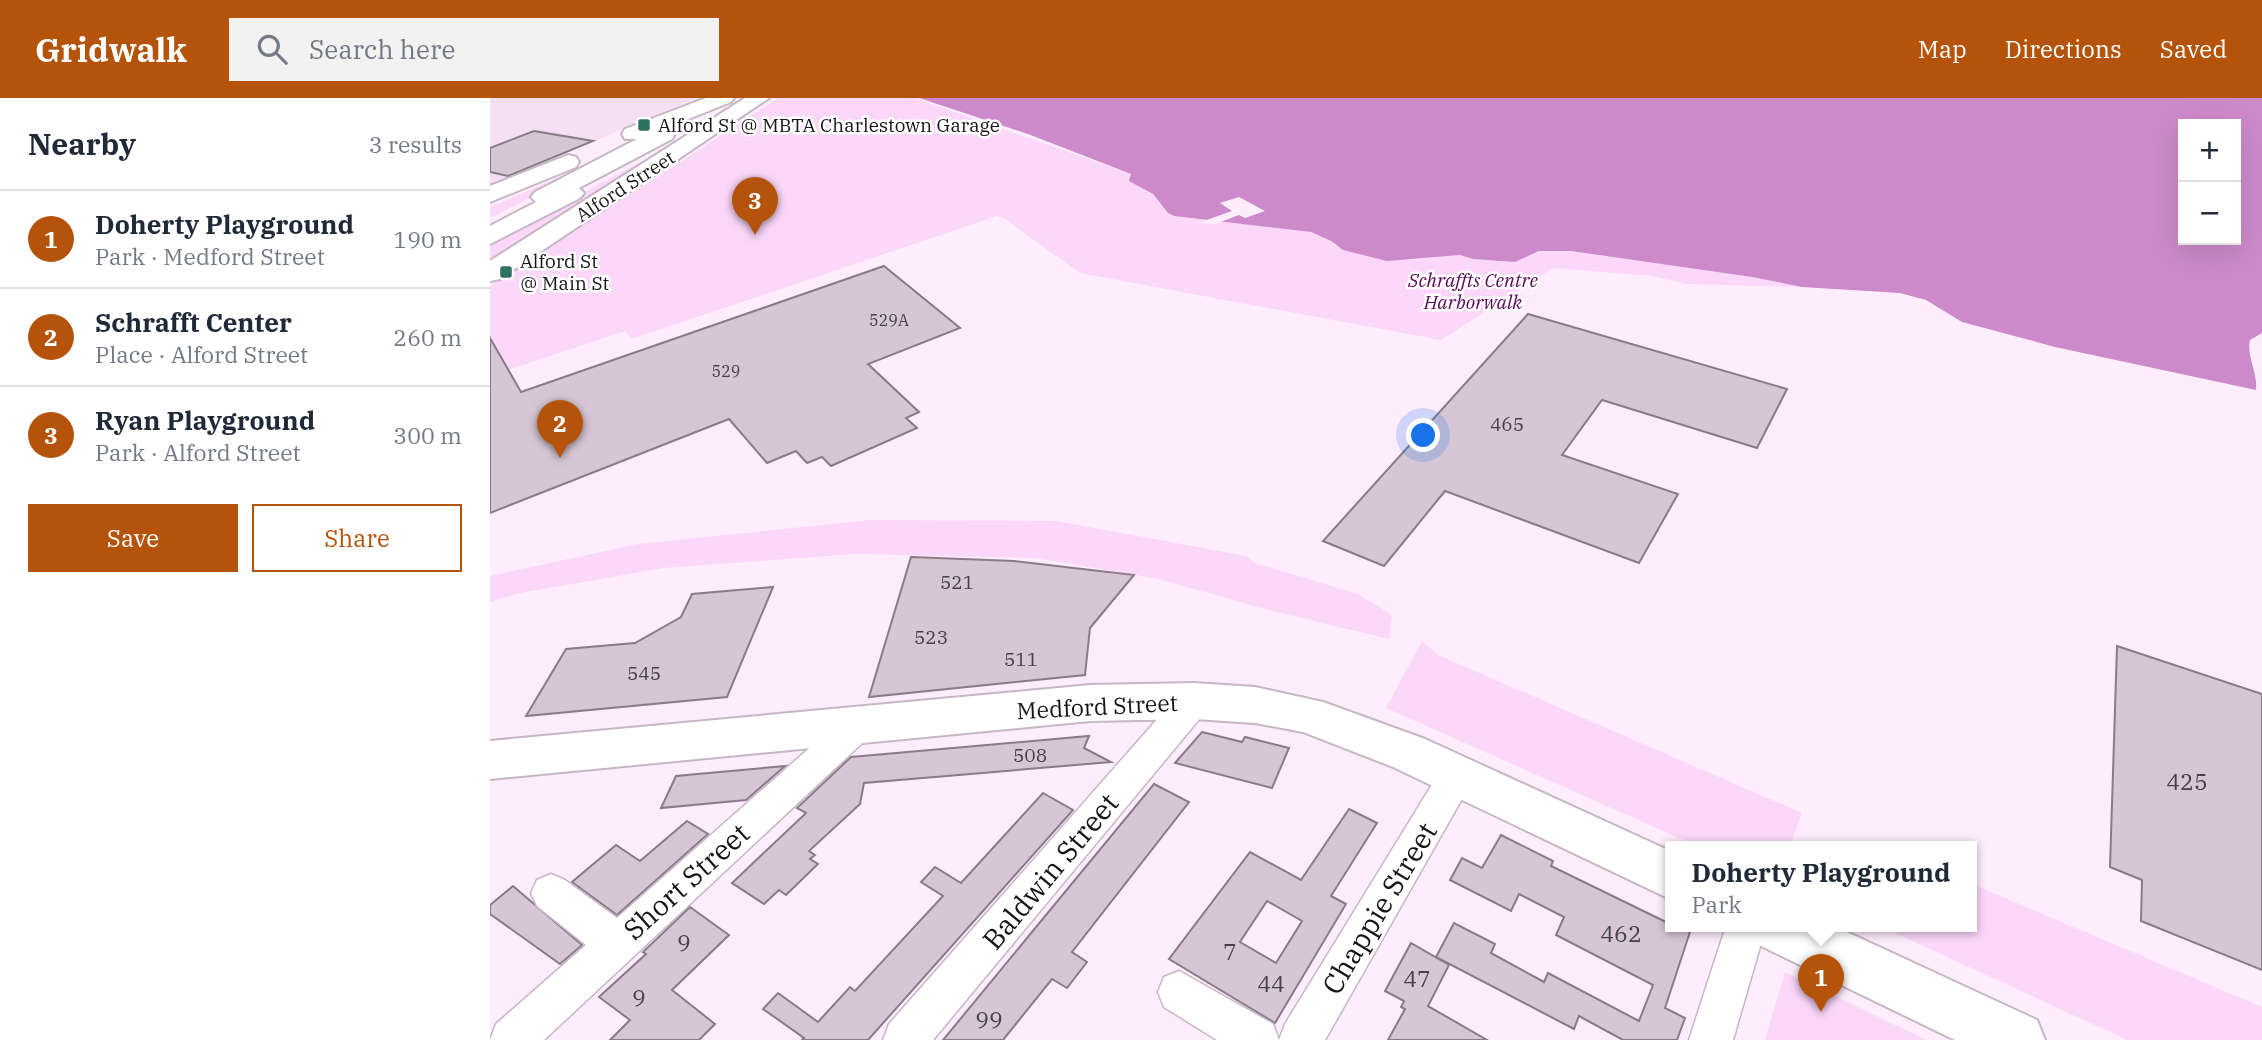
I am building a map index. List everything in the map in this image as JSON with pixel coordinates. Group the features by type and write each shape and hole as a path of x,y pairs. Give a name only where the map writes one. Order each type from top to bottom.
{"main road":[{"name":"Alford Street","path":"492,192 724,98"},
{"path":"490,225 734,98"},
{"name":"Alford Street","path":"490,273 758,98"},
{"path":"490,236 758,98"},
{"name":"Medford Street","path":"490,760 1090,703 1194,701 1255,705 1307,715 1398,749 1665,873"},
{"path":"1789,932 2017,1040"}],"street":[{"name":"Baldwin Street","path":"905,1040 1194,701"},
{"name":"Short Street","path":"512,1040 861,723"},
{"name":"Chappie Street","path":"1301,1040 1457,776"},
{"path":"551,893 616,943"},
{"path":"1711,1040 1744,932"},
{"path":"1179,992 1257,1040"}],"shaded area":[{"path":"490,98 696,98 490,185"},
{"path":"919,98 2262,98 2262,333 2250,340 2249,346 2256,390 2055,347 1962,322 1926,300 1900,293 1802,287 1752,277 1571,251 1539,251 1515,262 1473,259 1460,255 1387,261 1343,250 1311,232 1174,216 1168,213 1153,194 1129,181 1131,174 1028,134"}],"green space":[{"name":"Schraffts Centre Harborwalk","path":"778,98 915,98 1131,174 1174,216 1311,232 1331,241 1335,246 1413,260 1460,255 1473,259 1515,262 1539,251 1571,251 1752,277 1802,287 1688,284 1652,276 1553,268 1441,340 1080,273 997,216 632,339 625,331 490,376 490,286"},
{"path":"687,118 490,218 490,207 581,168 628,142"},
{"path":"680,141 490,264 490,242"},
{"path":"870,520 1056,521 1246,556 1255,563 1358,594 1392,615 1389,639 1265,609 1159,579 1035,558 855,554 664,568 520,593 490,602 490,576 638,544"},
{"path":"1422,641 1438,655 1802,813 1792,841 1686,841 1386,708"},
{"path":"1977,886 2262,1007 2262,1040 2127,1040 1893,932 1977,932"},
{"path":"1785,972 1926,1040 1765,1040"}],"pier":[{"path":"1239,197 1265,211 1245,218 1239,215 1215,224 1198,223 1232,211 1220,203"}],"building":[{"path":"534,131 593,141 508,176 490,172 490,148"},
{"path":"884,266 960,328 868,364 919,412 906,418 917,428 831,466 822,457 807,463 796,451 767,463 729,419 490,513 490,338 521,392"},
{"path":"1528,314 1787,389 1757,448 1602,400 1562,455 1678,494 1639,563 1445,491 1384,566 1323,541"},
{"path":"911,557 1014,561 1134,575 1090,628 1085,675 869,697"},
{"path":"773,587 727,697 526,716 566,649 635,643 681,617 692,594"},
{"path":"2117,646 2262,694 2262,970 2141,921 2142,880 2110,867"},
{"path":"1202,732 1242,742 1245,737 1289,748 1272,788 1175,763"},
{"path":"1089,736 1084,748 1111,762 864,783 860,804 809,851 815,855 810,859 818,864 786,895 779,890 764,904 732,883 806,813 797,808 851,757"},
{"path":"785,766 746,800 661,808 676,776"},
{"path":"1154,784 1189,802 1072,952 1087,962 1067,988 1052,979 1003,1040 943,1040"},
{"path":"1043,793 1073,810 868,1040 802,1040 804,1038 763,1009 778,993 818,1022 850,987 855,991 943,896 921,882 935,867 961,883"},
{"path":"1349,809 1377,823 1331,896 1346,904 1275,1023 1169,959 1250,852 1301,880","holes":["1267,901 1302,921 1276,963 1240,942"]},
{"path":"687,821 708,834 617,915 572,882 616,845 640,861"},
{"path":"1501,835 1553,861 1551,866 1665,922 1665,932 1690,932 1665,1008 1685,1018 1677,1040 1623,1040 1579,1016 1574,1029 1436,957 1454,923 1495,944 1491,953 1544,982 1548,973 1639,1021 1653,985 1556,935 1564,917 1519,894 1511,911 1450,880 1462,858 1482,868"},
{"path":"513,886 582,945 560,964 490,914 490,905"},
{"path":"690,907 729,935 672,990 715,1024 699,1040 610,1040 630,1020 599,997 646,954 643,952"},
{"path":"1411,943 1449,965 1428,1006 1487,1040 1388,1040 1405,1009 1401,1007 1404,1001 1385,991"}],"place":[{"name":"Alford St @ MBTA Charlestown Garage","path":"644,125"},
{"name":"Ryan Playground","path":"755,235"},
{"name":"Alford St @ Main St","path":"506,272"},
{"name":"Schrafft Center","path":"560,458"},
{"name":"Doherty Playground","path":"1821,1012"}]}
